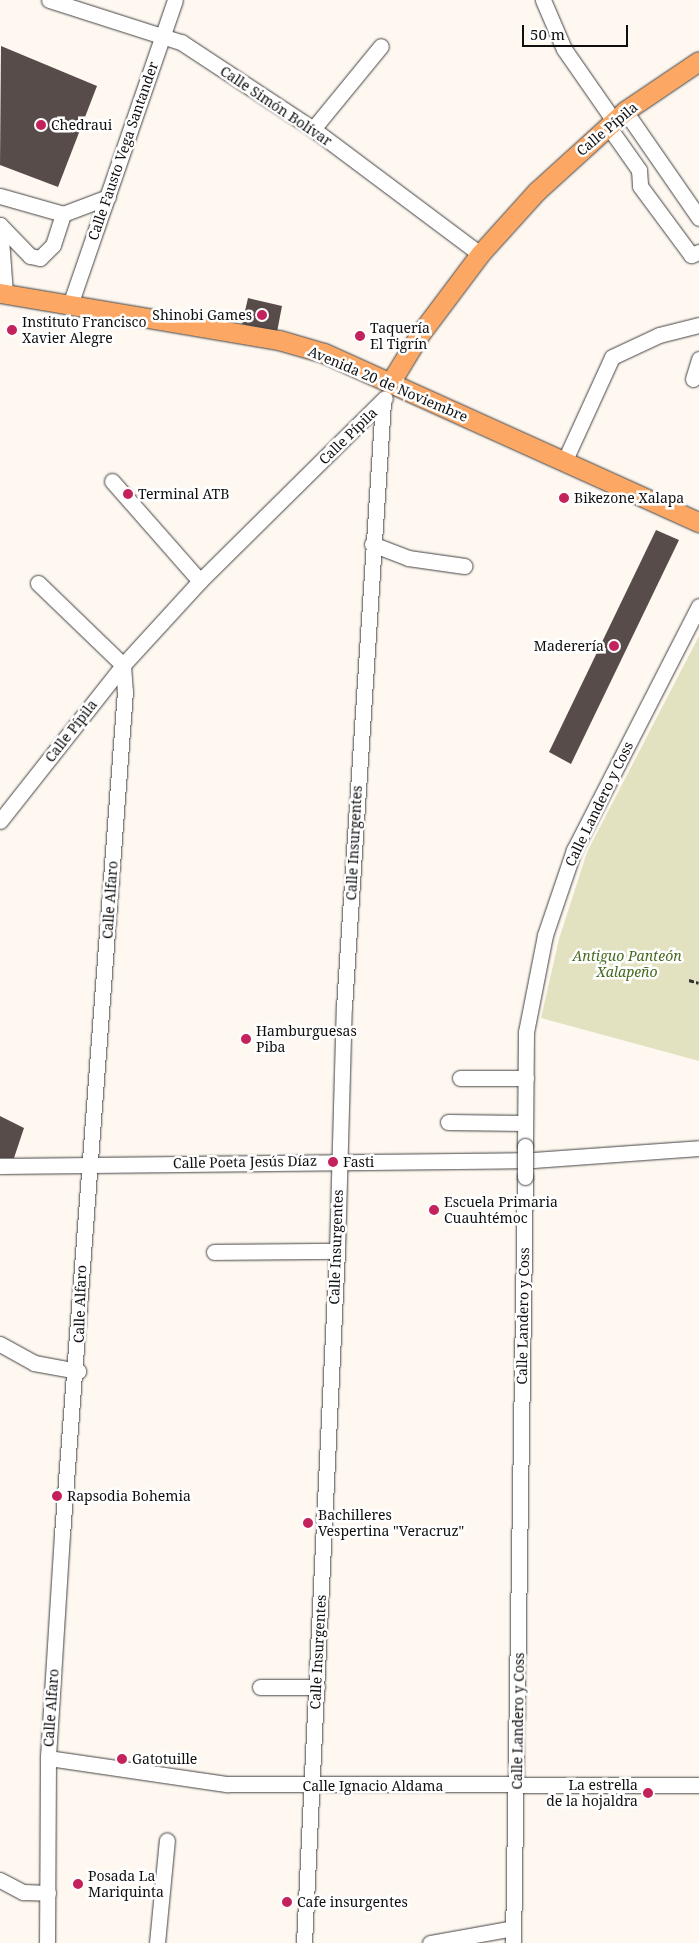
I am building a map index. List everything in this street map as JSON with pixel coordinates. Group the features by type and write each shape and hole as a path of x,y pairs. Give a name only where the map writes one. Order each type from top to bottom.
{"main road":[{"name":"Calle Pípila","path":"390,383 420,334 480,254 537,191 616,119 699,61"},
{"name":"Avenida 20 de Noviembre","path":"2,293 71,302 279,340 324,354 699,522"}],"street":[{"name":"Calle Simón Bolívar","path":"49,0 163,34 313,129 480,254"},
{"name":"Calle Fausto Vega Santander","path":"71,302 175,0"},
{"path":"543,0 564,49 616,119 699,218"},
{"path":"313,129 381,46"},
{"path":"616,119 639,170 640,186 691,255 699,252"},
{"path":"0,196 63,214 108,197"},
{"path":"0,225 30,256 40,258 53,245 63,214"},
{"path":"0,225 2,293"},
{"path":"564,462 612,357 651,338 699,325"},
{"path":"693,379 699,359"},
{"name":"Calle Pípila","path":"0,821 123,665 200,580 383,402 390,383"},
{"name":"Calle Insurgentes","path":"304,1943 337,1251 339,1160 372,544 383,402"},
{"path":"112,481 200,580"},
{"path":"372,544 408,558 464,566"},
{"path":"38,583 123,665"},
{"name":"Calle Landero y Coss","path":"513,1943 518,1784 526,1078 532,992 545,935 574,850 699,606"},
{"name":"Calle Alfaro","path":"47,1943 48,1758 78,1370 90,1165 125,691 123,665"},
{"path":"460,1078 526,1078"},
{"path":"448,1122 526,1123"},
{"name":"Calle Poeta Jesús Díaz","path":"0,1166 339,1160 533,1160 699,1148"},
{"path":"214,1252 337,1251"},
{"path":"0,1344 34,1363 78,1370"},
{"path":"260,1687 317,1686"},
{"name":"Calle Ignacio Aldama","path":"48,1758 227,1784 310,1786 699,1785"},
{"path":"156,1943 167,1840"},
{"path":"0,1880 23,1892 48,1893"},
{"path":"430,1943 513,1928"}],"path":[{"path":"689,980 699,983"}],"green space":[{"name":"Antiguo Panteón Xalapeño","path":"699,636 699,1061 541,1018 559,939 587,852"}],"building":[{"name":"Chedraui","path":"1,46 97,86 58,187 0,165"},
{"name":"Shinobi Games","path":"248,298 282,306 277,332 242,324"},
{"name":"Maderería","path":"656,530 679,540 571,764 549,752"},
{"path":"0,1116 24,1128 14,1158 0,1158"}],"place":[{"name":"Chedraui","path":"41,125"},
{"name":"Shinobi Games","path":"262,315"},
{"name":"Instituto Francisco Xavier Alegre","path":"12,330"},
{"name":"Taquería El Tigrín","path":"360,336"},
{"name":"Terminal ATB","path":"128,494"},
{"name":"Bikezone Xalapa","path":"564,498"},
{"name":"Maderería","path":"614,646"},
{"name":"Hamburguesas Piba","path":"246,1039"},
{"name":"Fasti","path":"333,1162"},
{"name":"Escuela Primaria Cuauhtémoc","path":"434,1210"},
{"name":"Rapsodia Bohemia","path":"57,1496"},
{"name":"Bachilleres Vespertina \"Veracruz\"","path":"308,1523"},
{"name":"Gatotuille","path":"122,1759"},
{"name":"La estrella de la hojaldra","path":"648,1793"},
{"name":"Posada La Mariquinta","path":"78,1884"},
{"name":"Cafe insurgentes","path":"287,1902"}]}
